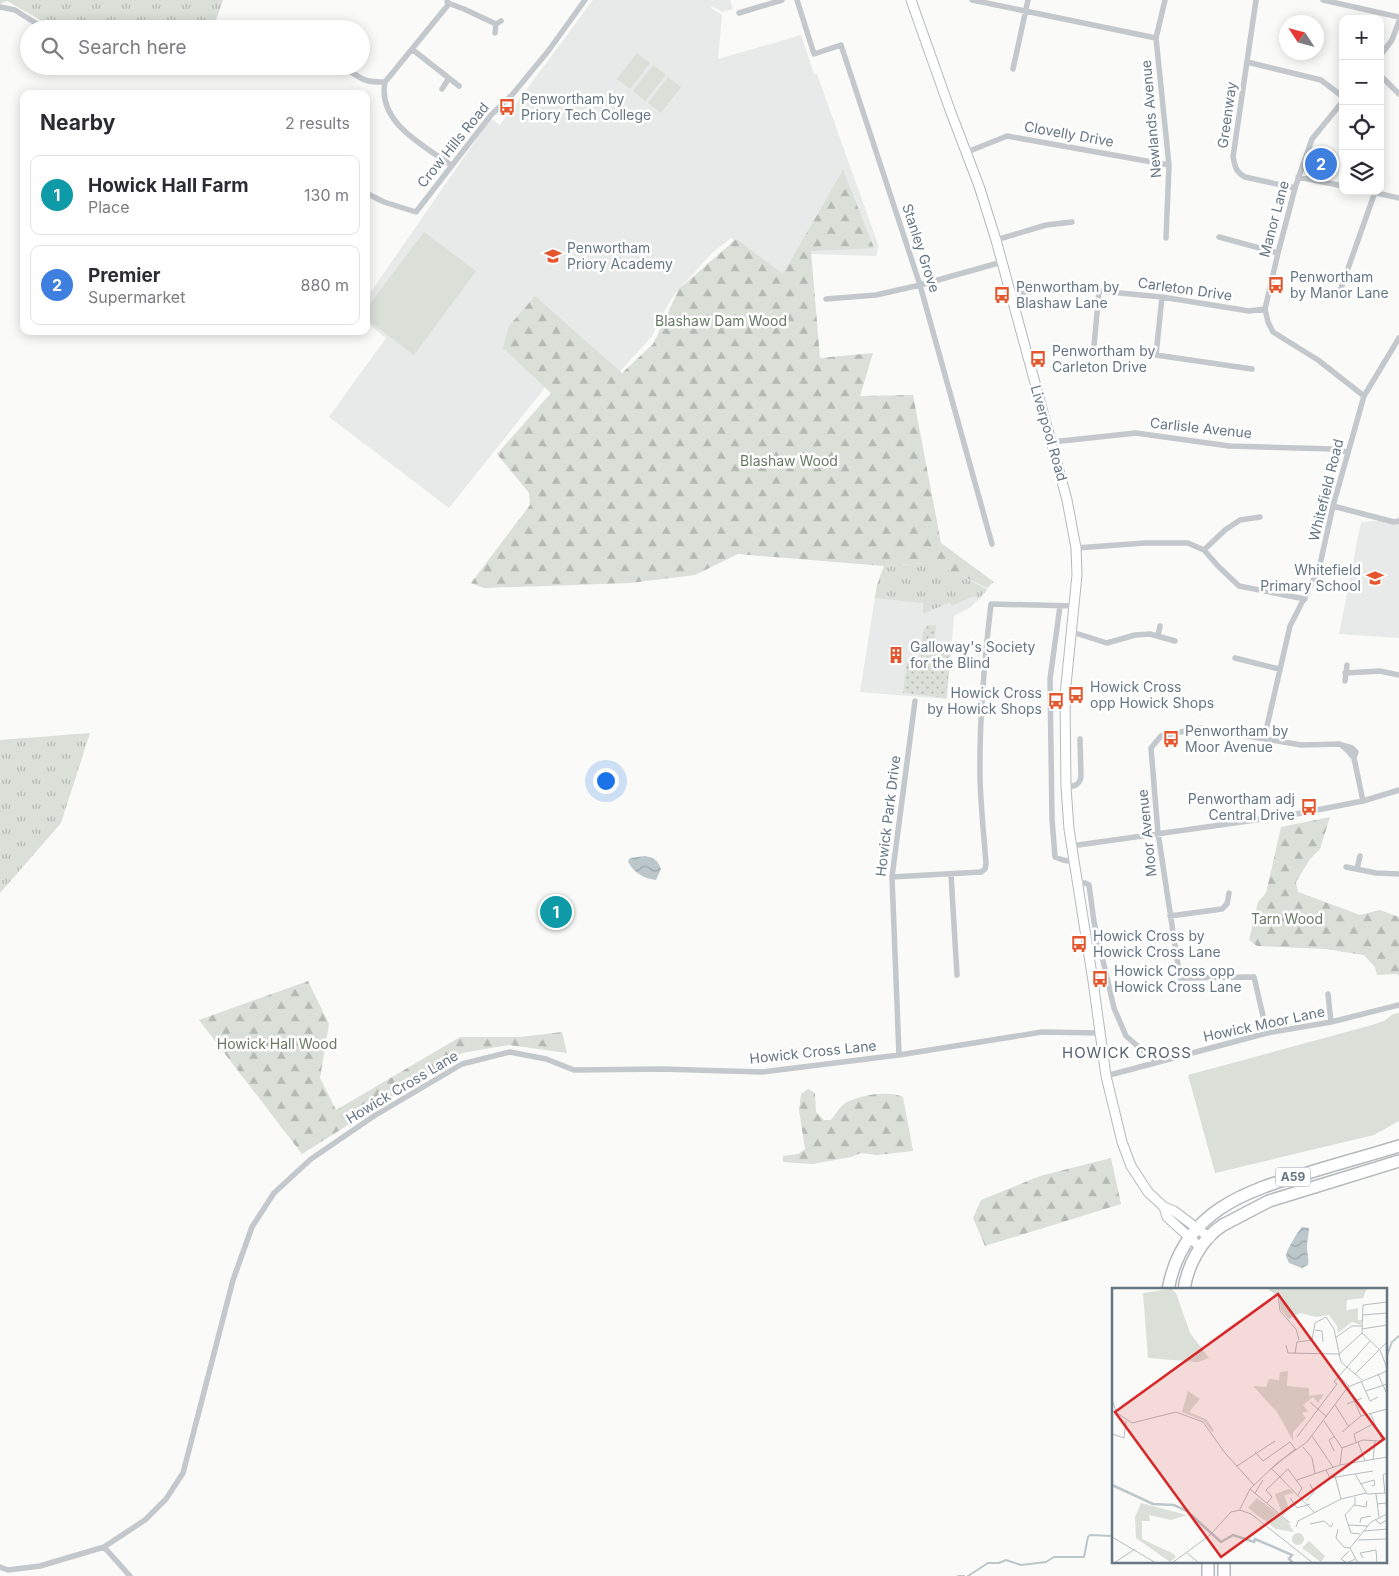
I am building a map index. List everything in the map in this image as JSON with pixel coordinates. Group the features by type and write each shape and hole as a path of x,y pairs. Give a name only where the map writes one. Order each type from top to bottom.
{"highway":[{"name":"A59","path":"1169,1288 1176,1260 1189,1238 1197,1227 1228,1203 1266,1185 1399,1146"},
{"name":"A59","path":"1185,1288 1190,1268 1200,1248 1223,1225 1269,1201 1399,1162"}],"street":[{"name":"Crow Hills Road","path":"370,195 384,202 416,212 491,115 527,78 585,0"},
{"path":"739,13 782,0"},
{"name":"Stanley Grove","path":"797,0 814,54 841,45 920,285 992,544"},
{"name":"Liverpool Road","path":"911,0 950,110 980,186 1052,442 1067,500 1076,548 1074,606 1065,695 1066,787 1071,846 1101,1033 1106,1076 1126,1155 1138,1178 1148,1192 1164,1207 1174,1211 1210,1238"},
{"path":"972,0 1156,38"},
{"path":"1013,69 1028,0"},
{"name":"Newlands Avenue","path":"1165,0 1156,38 1169,165 1166,238"},
{"name":"Greenway","path":"1256,0 1233,157 1235,168 1245,177 1295,188"},
{"path":"1323,0 1399,19 1392,40 1384,51"},
{"path":"451,165 397,125 385,105 385,82 412,50 447,2 499,22 495,33"},
{"path":"0,7 15,10 31,20"},
{"path":"412,50 459,86"},
{"path":"1247,62 1322,80 1339,94"},
{"path":"354,75 370,82 385,82"},
{"path":"442,89 449,78"},
{"path":"1384,79 1399,94"},
{"name":"Manor Lane","path":"1265,309 1298,177 1312,139 1340,105"},
{"name":"Clovelly Drive","path":"967,152 1007,136 1169,165"},
{"path":"1298,177 1339,185"},
{"path":"1338,294 1371,195"},
{"path":"1384,195 1399,198"},
{"path":"996,240 1046,225 1072,222"},
{"path":"1218,237 1278,254"},
{"path":"826,299 876,295 1002,262"},
{"name":"Carleton Drive","path":"1011,296 1039,290 1099,291 1162,297 1250,311 1265,309"},
{"path":"1094,346 1099,291"},
{"path":"1162,297 1156,355 1252,369"},
{"path":"1265,309 1273,332 1318,360 1364,396"},
{"name":"Whitefield Road","path":"1264,739 1290,626 1319,569 1333,506 1364,396 1399,338"},
{"name":"Carlisle Avenue","path":"1052,442 1136,433 1229,446 1333,449 1348,452"},
{"path":"1333,506 1394,522 1399,520"},
{"path":"1204,550 1225,530 1240,520 1260,517"},
{"path":"1076,548 1145,543 1188,543 1204,550 1239,586 1305,599"},
{"path":"892,877 981,872 985,869 980,780 981,705 983,667 991,604 1074,606"},
{"path":"1060,606 1050,679 1052,819 1055,857 1074,862"},
{"path":"1158,636 1160,626"},
{"path":"1072,632 1108,643 1135,635 1150,634 1174,641"},
{"path":"1235,658 1279,669"},
{"path":"1345,681 1347,665"},
{"path":"1345,673 1358,674 1380,671 1399,675"},
{"name":"Howick Park Drive","path":"899,1055 892,877 915,701"},
{"name":"Moor Avenue","path":"1267,1034 1254,976 1180,978 1158,833 1151,748 1161,736 1200,728 1302,745 1340,744 1352,748 1356,752 1354,758 1363,800"},
{"path":"1066,787 1080,783 1080,739"},
{"path":"1071,846 1291,815 1363,800 1399,790"},
{"path":"1357,869 1360,856"},
{"path":"1346,867 1376,873 1399,874"},
{"path":"952,874 957,975"},
{"path":"1077,883 1089,885 1094,922 1114,1008 1126,1036 1156,1062"},
{"path":"1170,916 1222,909 1227,904 1229,893"},
{"path":"1328,994 1331,1022"},
{"name":"Howick Moor Lane","path":"1106,1076 1267,1034 1331,1022 1399,1005"},
{"name":"Howick Cross Lane","path":"0,1567 8,1570 40,1566 104,1547 145,1520 166,1499 183,1473 233,1280 252,1227 274,1193 311,1159 374,1116 462,1064 510,1052 546,1059 574,1070 661,1069 762,1072 899,1055 1042,1032 1101,1033"},
{"name":"Liverpool Road","path":"1164,1207 1167,1217 1200,1248"},
{"path":"104,1547 130,1576"}],"shaded area":[{"name":"Penwortham Priory Academy","path":"593,0 730,0 733,9 722,12 712,6 711,8 722,15 718,59 801,35 814,74 817,74 879,247 876,256 811,254 790,291 731,238 711,254 674,295 655,327 652,336 615,377 579,345 449,508 329,417 386,338 370,325 370,293 491,118 500,125"},
{"name":"Whitefield Primary School","path":"1399,519 1399,638 1339,634 1361,522"},
{"path":"956,558 991,585 971,607 954,616 947,699 860,692 877,584"}],"green space":[{"path":"0,0 223,0 216,20 40,20 7,1 0,4"},
{"path":"637,53 650,63 630,89 617,79"},
{"path":"653,65 666,75 645,101 633,91"},
{"path":"668,77 681,87 661,113 648,103"},
{"name":"Blashaw Wood","path":"843,170 874,248 811,251 820,358 873,353 860,396 913,395 941,543 994,582 987,587 953,572 925,563 884,566 738,554 695,575 630,583 484,588 471,583 530,505 529,493 497,454 551,393 503,348 509,326 535,296 622,373 653,344 679,289 736,239 783,274"},
{"path":"424,232 476,271 414,355 370,322 370,304"},
{"path":"926,563 952,571 987,590 979,599 974,596 952,606 950,602 923,614 923,603 875,598 877,584 884,566"},
{"path":"927,625 936,625 934,650 951,651 946,698 903,693 907,660 920,661 923,633"},
{"path":"90,733 61,823 0,893 0,740"},
{"name":"Tarn Wood","path":"1330,817 1320,849 1310,859 1296,882 1298,892 1360,915 1380,910 1399,917 1399,976 1397,974 1377,975 1375,967 1364,955 1325,949 1257,946 1249,940 1258,902 1266,893 1281,827"},
{"name":"Howick Hall Wood","path":"308,981 329,1024 320,1078 336,1110 460,1037 520,1037 562,1032 567,1053 509,1045 462,1053 302,1154 199,1020"},
{"path":"1399,1013 1399,1121 1374,1135 1215,1173 1188,1075 1372,1025 1384,1021 1393,1014"},
{"path":"808,1089 815,1093 816,1112 824,1120 831,1120 844,1104 856,1098 873,1094 890,1094 903,1097 913,1151 877,1155 861,1153 851,1157 813,1164 783,1162 783,1156 798,1154 805,1149 799,1110 801,1094"},
{"path":"1111,1158 1121,1204 985,1246 973,1218 981,1200 1040,1176"}],"water":[{"path":"645,856 655,860 660,866 661,869 656,880 639,874 628,861 630,858"},
{"path":"1302,1227 1309,1228 1307,1246 1308,1265 1302,1268 1289,1263 1286,1256 1292,1241"}],"waterway":[{"path":"1386,1357 1392,1342 1399,1336"},
{"path":"968,1576 988,1563 999,1563 1006,1560 1021,1565 1046,1562 1054,1557 1084,1557 1090,1535 1112,1536"},
{"path":"958,1576 964,1576"}],"place":[{"name":"Penwortham by Priory Tech College","path":"507,107"},
{"name":"Premier","path":"1321,164"},
{"name":"Penwortham Priory Academy","path":"553,256"},
{"name":"Penwortham by Manor Lane","path":"1276,285"},
{"name":"Penwortham by Blashaw Lane","path":"1002,295"},
{"name":"Penwortham by Carleton Drive","path":"1038,359"},
{"name":"Whitefield Primary School","path":"1375,578"},
{"name":"Galloway's Society for the Blind","path":"896,655"},
{"name":"Howick Cross opp Howick Shops","path":"1076,695"},
{"name":"Howick Cross by Howick Shops","path":"1056,701"},
{"name":"Penwortham by Moor Avenue","path":"1171,739"},
{"name":"Penwortham adj Central Drive","path":"1309,807"},
{"name":"Howick Hall Farm","path":"556,912"},
{"name":"Howick Cross by Howick Cross Lane","path":"1079,944"},
{"name":"Howick Cross opp Howick Cross Lane","path":"1100,979"}],"district":[{"name":"HOWICK CROSS","path":"1127,1053"}],"park label":[{"name":"Blashaw Dam Wood","path":"721,321"}]}
